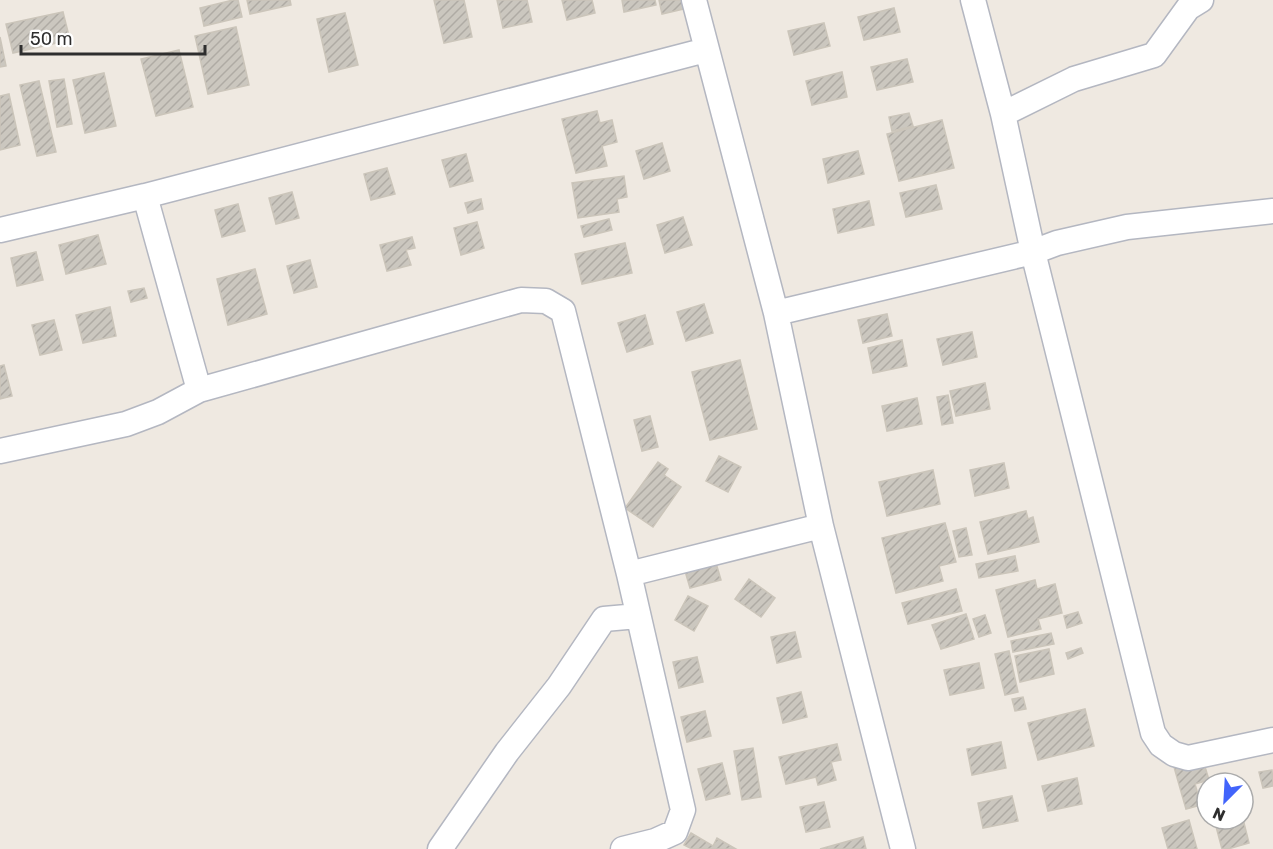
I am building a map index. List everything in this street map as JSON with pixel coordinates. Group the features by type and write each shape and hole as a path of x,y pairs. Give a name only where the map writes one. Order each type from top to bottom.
{"street":[{"path":"694,0 776,313 821,526 903,849"},
{"path":"973,0 1003,114 1033,252 1153,733 1161,745 1174,754 1188,758 1273,740"},
{"path":"1003,114 1074,79 1154,55 1188,8 1201,0"},
{"path":"0,230 145,196 706,50"},
{"path":"145,196 200,390"},
{"path":"776,313 1033,252 1058,243 1127,227 1273,210"},
{"path":"0,451 126,424 158,412 200,390 521,300 546,301 563,311 629,574 683,810 675,832 655,841 623,849"},
{"path":"629,574 821,526"},
{"path":"440,849 507,752 559,686 604,619 638,616"}],"building":[{"path":"238,0 242,17 204,26 200,8"},
{"path":"247,0 290,0 291,5 250,14"},
{"path":"434,0 464,0 472,37 444,43"},
{"path":"497,0 527,0 532,22 503,28"},
{"path":"562,0 592,0 595,13 567,20"},
{"path":"622,0 655,0 656,5 624,12"},
{"path":"659,0 682,0 684,9 662,14"},
{"path":"894,8 900,32 864,40 858,17"},
{"path":"63,12 70,40 13,53 6,24"},
{"path":"345,13 358,65 329,72 317,19"},
{"path":"824,23 830,46 794,55 788,31"},
{"path":"236,27 249,85 208,94 195,36"},
{"path":"0,37 6,66 0,67"},
{"path":"179,50 193,107 156,116 141,59"},
{"path":"907,59 913,82 877,90 871,67"},
{"path":"842,72 847,97 812,105 806,81"},
{"path":"104,73 116,126 85,133 73,80"},
{"path":"64,79 72,124 57,127 49,81"},
{"path":"39,81 56,152 37,156 20,85"},
{"path":"9,94 20,145 0,150 0,96"},
{"path":"597,111 600,123 612,120 617,142 602,146 607,166 576,173 562,119"},
{"path":"909,113 913,126 892,131 889,117"},
{"path":"942,120 954,168 899,181 887,134"},
{"path":"662,143 670,171 644,179 636,151"},
{"path":"858,151 864,174 828,183 823,159"},
{"path":"466,154 473,181 450,187 442,160"},
{"path":"387,168 395,194 371,200 364,174"},
{"path":"624,176 627,197 617,199 619,212 578,218 572,183"},
{"path":"936,185 942,209 906,217 900,193"},
{"path":"292,192 299,218 276,224 269,198"},
{"path":"481,199 483,209 468,213 465,203"},
{"path":"869,201 874,225 838,233 833,209"},
{"path":"238,204 245,231 222,237 215,210"},
{"path":"683,217 692,245 665,253 657,225"},
{"path":"609,219 612,230 584,237 581,226"},
{"path":"477,222 484,248 461,255 454,228"},
{"path":"98,235 106,264 66,274 59,245"},
{"path":"412,237 415,248 406,250 411,265 387,271 380,245"},
{"path":"625,243 632,273 582,284 575,254"},
{"path":"36,252 43,280 17,286 11,258"},
{"path":"310,260 317,287 294,293 287,266"},
{"path":"255,269 267,314 228,325 217,279"},
{"path":"144,288 147,298 131,302 128,291"},
{"path":"704,304 713,333 686,341 677,312"},
{"path":"110,307 116,336 83,343 76,315"},
{"path":"887,314 892,336 863,343 858,320"},
{"path":"645,315 653,344 627,352 618,323"},
{"path":"54,320 62,350 40,355 32,325"},
{"path":"972,332 977,357 943,365 937,339"},
{"path":"902,340 907,366 873,373 868,348"},
{"path":"740,360 757,429 710,440 692,372"},
{"path":"4,365 12,396 0,399 0,366"},
{"path":"985,383 990,409 956,416 950,391"},
{"path":"948,395 953,423 942,425 937,397"},
{"path":"917,398 922,424 887,431 882,406"},
{"path":"650,416 658,447 642,451 634,420"},
{"path":"719,456 741,467 728,492 706,481"},
{"path":"658,462 668,469 664,475 681,487 653,527 625,508"},
{"path":"1004,463 1009,488 975,496 970,470"},
{"path":"933,470 940,504 887,516 879,482"},
{"path":"1026,511 1028,519 1033,517 1039,542 988,554 980,522"},
{"path":"945,523 956,562 939,566 943,581 896,593 882,538"},
{"path":"966,528 972,555 959,557 953,531"},
{"path":"1015,556 1018,571 979,578 976,564"},
{"path":"716,563 721,580 690,588 685,571"},
{"path":"749,579 775,598 761,617 735,599"},
{"path":"1035,580 1037,589 1055,584 1062,613 1038,619 1041,629 1008,637 996,590"},
{"path":"956,589 962,611 908,624 902,603"},
{"path":"688,596 708,606 694,631 675,620"},
{"path":"1078,612 1082,623 1067,628 1064,616"},
{"path":"966,614 974,639 941,649 932,625"},
{"path":"985,615 991,633 979,637 973,619"},
{"path":"795,632 801,657 777,663 771,637"},
{"path":"1051,633 1054,644 1013,652 1011,641"},
{"path":"1081,648 1083,653 1068,659 1066,653"},
{"path":"1049,649 1054,674 1020,682 1015,656"},
{"path":"1009,651 1018,692 1005,695 995,654"},
{"path":"697,657 703,682 679,688 673,662"},
{"path":"979,663 984,688 950,695 944,670"},
{"path":"801,692 807,717 783,723 777,698"},
{"path":"1023,697 1026,709 1015,711 1012,699"},
{"path":"1085,709 1094,746 1038,760 1028,723"},
{"path":"705,711 711,736 687,742 681,717"},
{"path":"1001,742 1006,768 972,775 967,749"},
{"path":"837,744 841,760 831,762 836,780 818,785 816,777 786,784 779,757"},
{"path":"753,748 761,797 742,800 734,751"},
{"path":"1203,760 1206,771 1195,771 1195,807 1186,809 1174,767"},
{"path":"722,763 730,794 706,800 698,769"},
{"path":"1272,770 1273,786 1263,788 1259,772"},
{"path":"1077,778 1082,804 1048,811 1042,786"},
{"path":"1012,796 1018,821 983,828 978,803"},
{"path":"824,802 830,827 806,832 800,807"},
{"path":"1189,820 1197,849 1168,849 1162,828"},
{"path":"1217,831 1246,831 1249,843 1222,849"},
{"path":"691,833 713,846 717,838 736,849 692,849 684,845"},
{"path":"863,837 866,849 820,849"}]}
